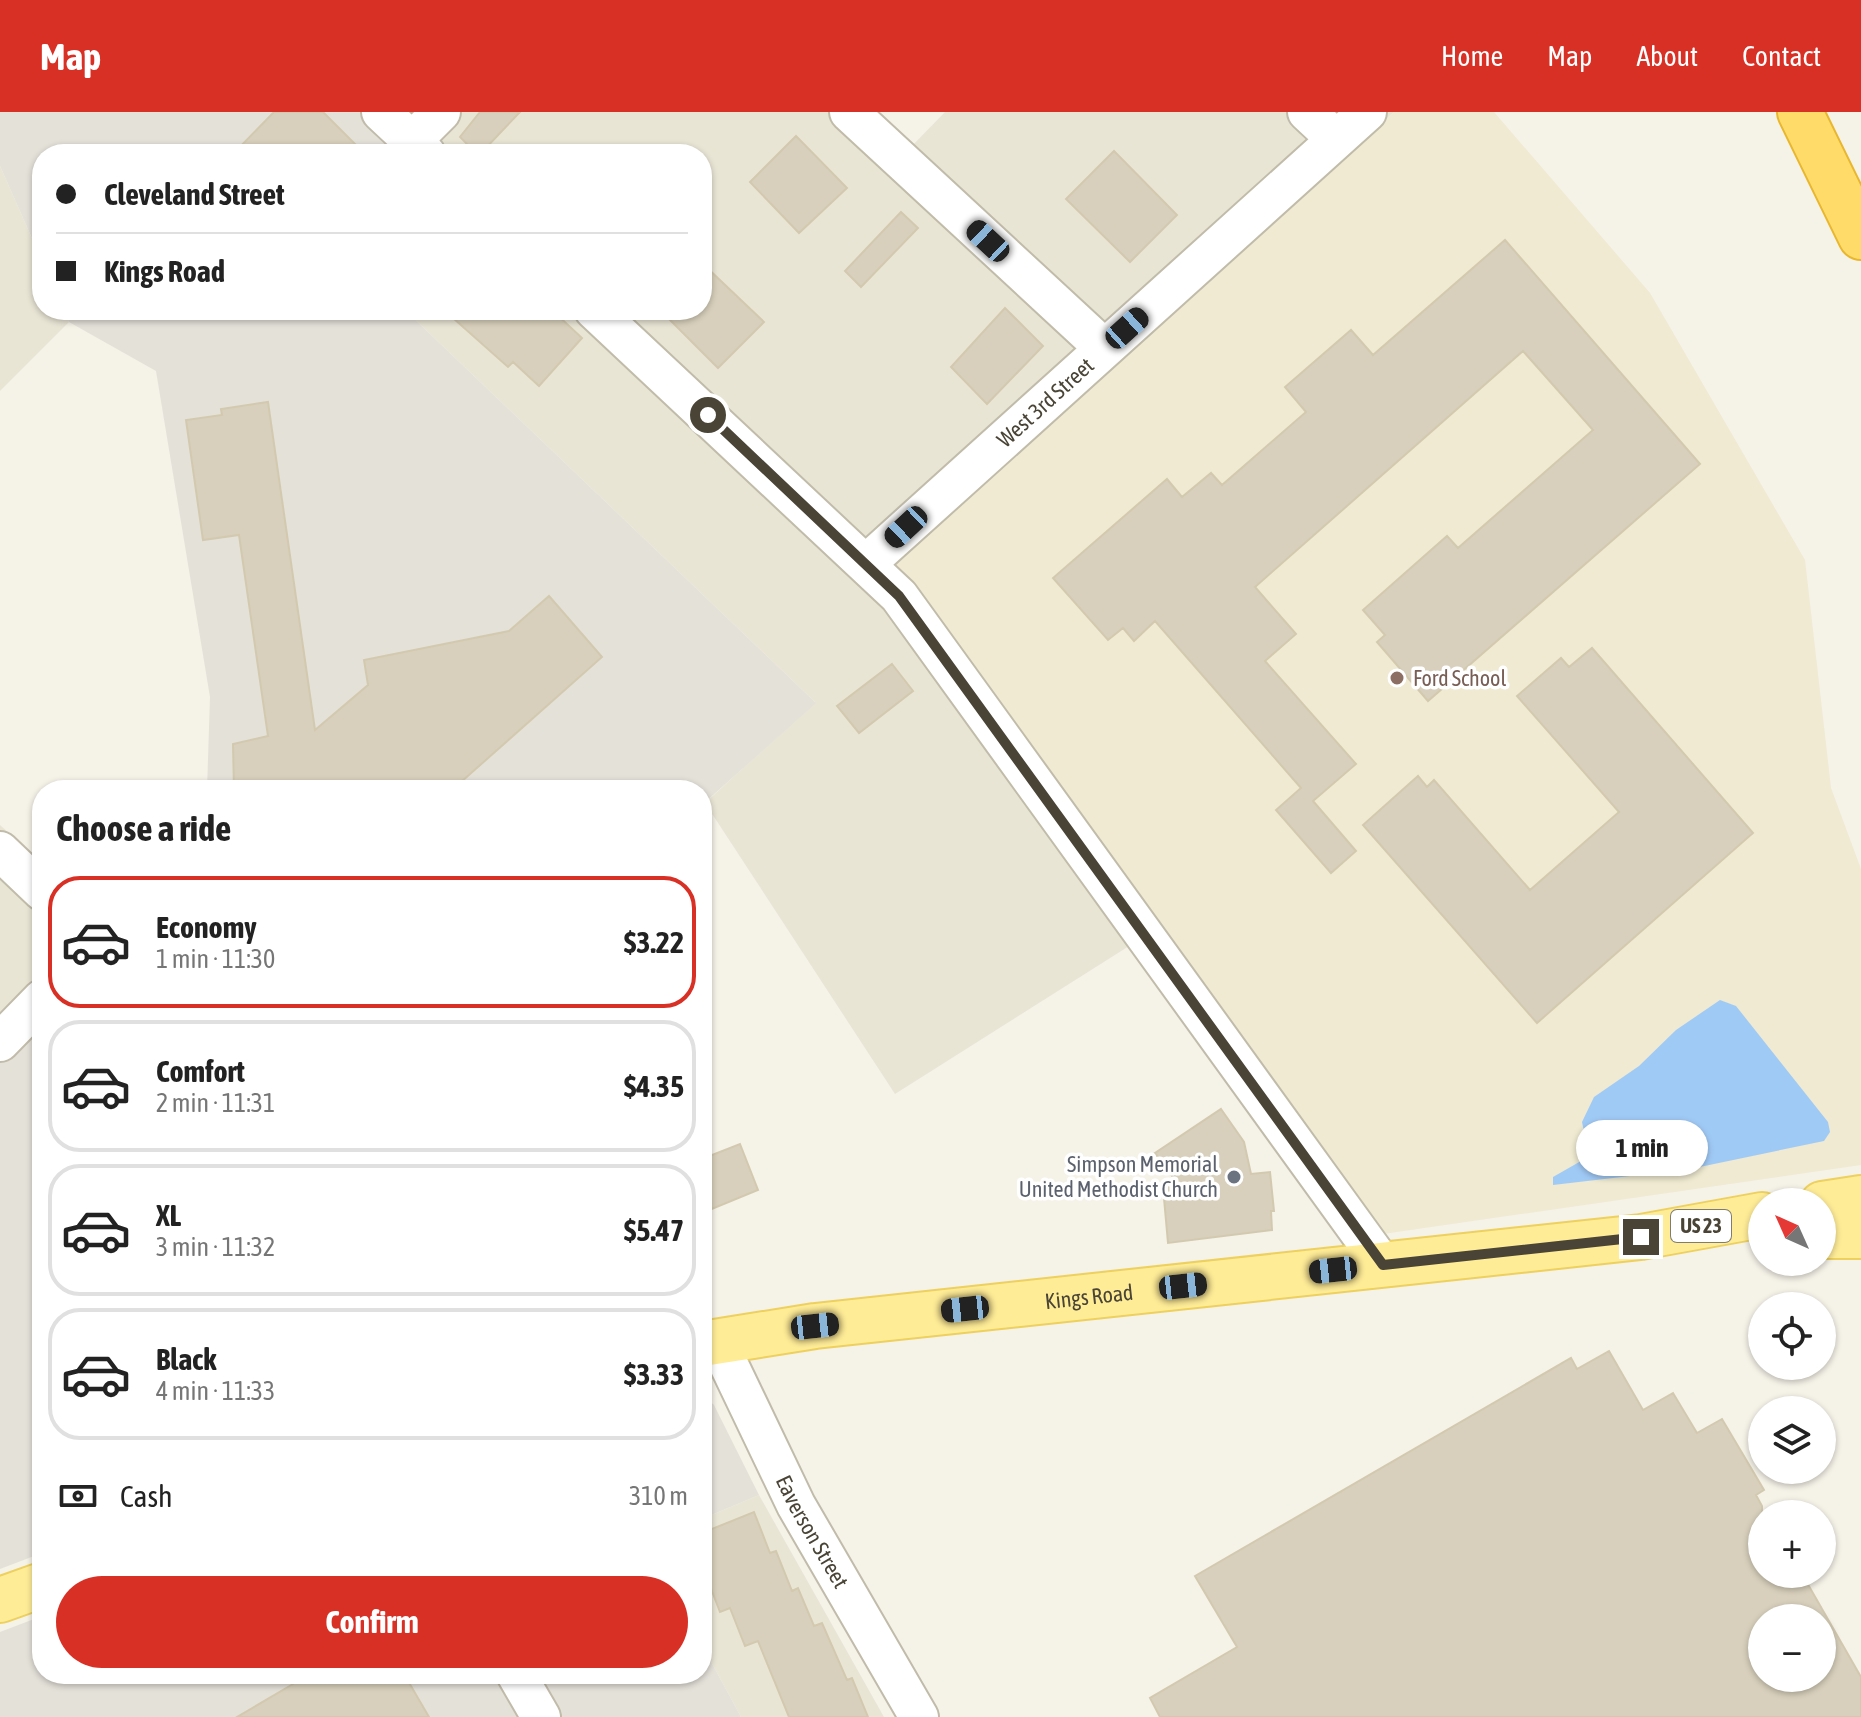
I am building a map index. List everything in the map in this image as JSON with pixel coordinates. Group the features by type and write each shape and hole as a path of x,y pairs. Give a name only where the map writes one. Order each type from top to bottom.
{"highway":[{"path":"1803,112 1861,193"},
{"path":"1803,112 1861,237"}],"main road":[{"path":"1836,1202 1861,1198"},
{"name":"Kings Road","path":"712,1342 920,1314 1641,1237 1748,1218"},
{"name":"US 23","path":"1641,1237 1748,1236"},
{"path":"1836,1236 1861,1236"},
{"path":"0,1600 32,1589"}],"street":[{"path":"381,112 415,144"},
{"path":"421,144 441,112"},
{"path":"849,112 1104,348"},
{"path":"1307,112 1336,139"},
{"name":"West 3rd Street","path":"867,563 1367,112"},
{"path":"605,320 899,596 939,647 1023,771 1383,1265"},
{"path":"0,851 32,881"},
{"path":"0,1042 32,1009"},
{"name":"Eaverson Street","path":"712,1348 796,1505 919,1717"},
{"path":"522,1684 541,1717"}],"shaded area":[{"path":"0,112 360,112 394,144 32,144 32,238 0,166"},
{"path":"360,112 864,112 906,152 945,112 1394,112 932,526 1156,929 895,1094 712,814 712,797 815,702 415,320 712,320 712,144 394,144"},
{"name":"Ford School","path":"1394,112 1494,112 1650,293 1805,560 1831,788 1861,869 1861,1165 1376,1235 895,567 932,526"},
{"path":"0,166 32,238 32,320 69,322 0,391"},
{"path":"415,320 816,703 712,796 712,780 207,780 210,697 156,371 69,322"},
{"path":"0,825 32,854 32,1028 0,1061"},
{"path":"32,1028 32,1557 0,1569 0,1061"},
{"path":"712,1403 714,1405 759,1495 712,1515"},
{"path":"759,1495 884,1717 741,1717 712,1663 712,1515"},
{"path":"32,1620 32,1684 712,1684 712,1663 741,1717 0,1717 0,1632"}],"water":[{"path":"1720,1000 1736,1006 1828,1122 1830,1132 1824,1141 1690,1169 1553,1185 1553,1177 1581,1161 1588,1151 1582,1122 1594,1097 1639,1066 1676,1030"}],"building":[{"path":"274,112 323,112 355,144 243,144"},
{"path":"480,112 520,112 490,144 467,144 460,137"},
{"path":"796,136 847,188 799,233 750,182"},
{"path":"1114,151 1177,215 1130,262 1066,199"},
{"path":"901,212 918,228 861,287 845,271"},
{"path":"1505,240 1700,464 1428,701 1377,642 1385,635 1363,610 1447,536 1458,548 1593,430 1523,351 1255,587 1296,634 1265,661 1356,764 1313,801 1356,851 1331,873 1276,810 1301,788 1155,621 1134,641 1123,628 1108,640 1053,578 1167,479 1182,497 1211,473 1222,485 1306,412 1285,387 1351,330 1373,355"},
{"path":"712,273 764,322 718,368 670,320 712,320"},
{"path":"1005,308 1043,346 987,404 951,367"},
{"path":"455,320 563,320 582,338 539,386 513,362 508,367"},
{"path":"268,402 315,730 368,685 364,660 509,631 549,596 602,657 463,780 234,780 233,744 268,736 239,535 203,540 186,420 222,415 221,409"},
{"path":"1592,648 1753,833 1537,1023 1363,825 1418,776 1427,787 1434,780 1530,890 1619,812 1517,696 1561,658 1569,667"},
{"path":"892,664 913,691 859,733 837,706"},
{"name":"Simpson Memorial United Methodist Church","path":"1221,1109 1244,1142 1251,1174 1270,1172 1274,1211 1271,1211 1272,1230 1168,1243 1163,1187 1178,1184 1155,1153"},
{"path":"740,1144 758,1190 712,1209 712,1155"},
{"path":"1609,1351 1643,1410 1673,1393 1697,1433 1722,1419 1748,1463 1748,1484 1760,1484 1764,1490 1756,1495 1759,1500 1748,1500 1748,1588 1810,1588 1819,1604 1748,1604 1748,1692 1836,1692 1836,1633 1861,1677 1861,1717 1160,1717 1150,1698 1237,1647 1195,1576 1571,1358 1577,1369"},
{"path":"754,1512 770,1553 776,1551 792,1591 798,1588 814,1626 822,1623 847,1680 852,1678 868,1717 789,1717 758,1641 745,1646 730,1608 720,1612 712,1591 712,1529"},
{"path":"293,1684 410,1684 429,1717 237,1717"}],"place":[{"name":"Ford School","path":"1397,678"},
{"name":"Simpson Memorial United Methodist Church","path":"1234,1177"}],"route":[{"path":"708,415 899,596 939,647 1023,771 1383,1265 1641,1237"}]}
